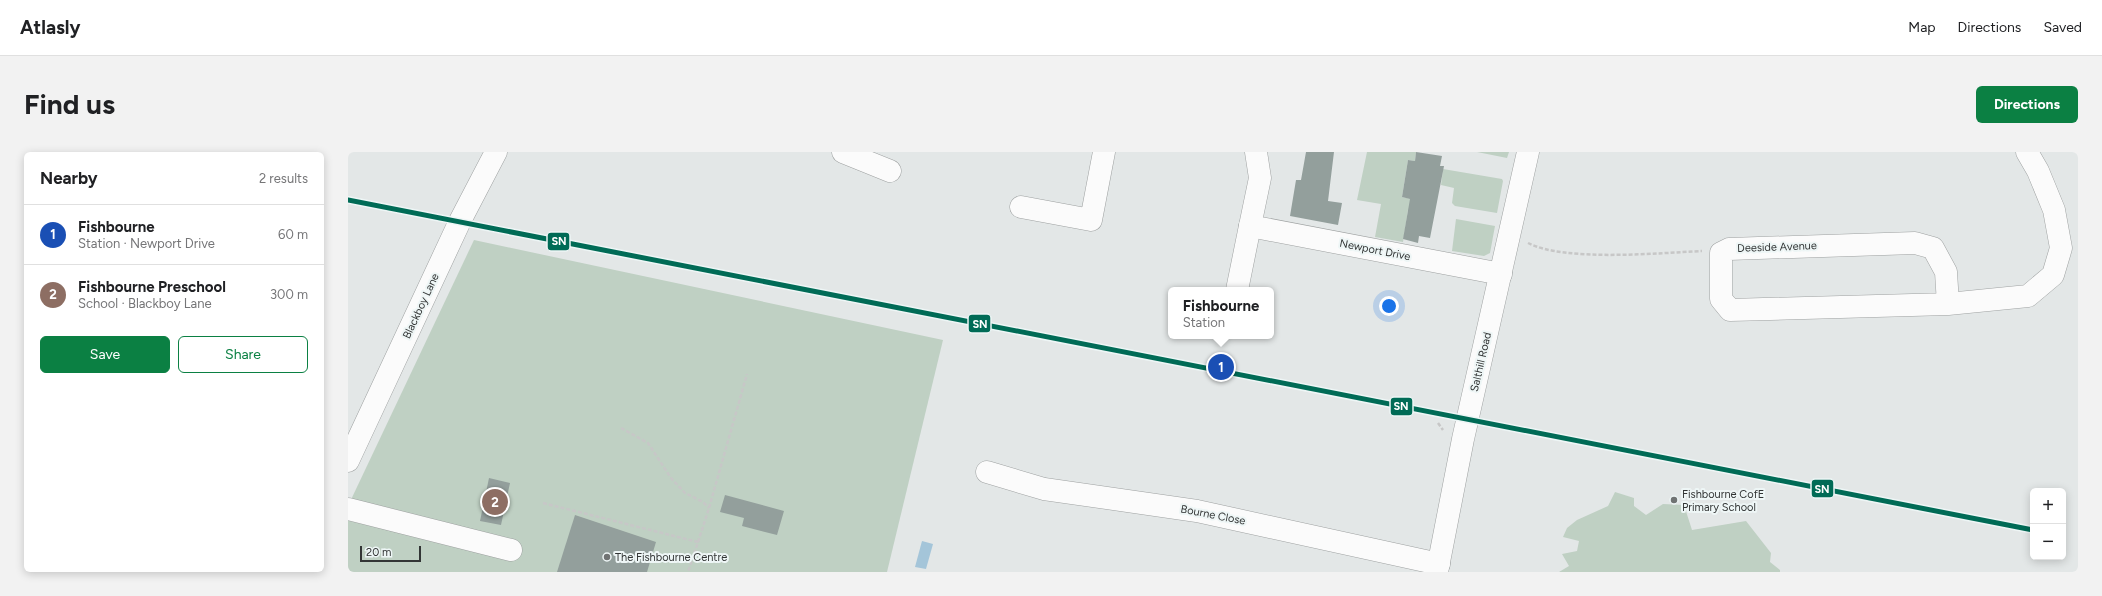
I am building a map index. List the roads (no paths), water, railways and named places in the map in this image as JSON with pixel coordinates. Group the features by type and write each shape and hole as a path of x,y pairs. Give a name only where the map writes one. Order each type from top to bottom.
{"street":[{"name":"Blackboy Lane","path":"348,461 460,221 496,152"},
{"path":"843,152 867,156 890,172"},
{"path":"1021,207 1091,220 1104,152"},
{"path":"1239,287 1260,178 1256,152"},
{"name":"Salthill Road","path":"1438,568 1463,439 1528,152"},
{"name":"Deeside Avenue","path":"1948,304 1946,272 1933,248 1914,243 1729,249 1721,253 1721,299 1730,310 1948,304 2028,296 2053,275 2061,248 2054,210 2038,171 2027,152"},
{"name":"Newport Drive","path":"1250,226 1501,274"},
{"name":"Bourne Close","path":"987,472 1044,489 1197,511 1438,568"},
{"path":"348,509 511,550"}],"water":[{"path":"922,541 933,544 926,569 915,567"}],"place":[{"name":"Fishbourne","path":"1221,367"},
{"name":"Fishbourne CofE Primary School","path":"1674,500"},
{"name":"Fishbourne Preschool","path":"495,502"},
{"name":"The Fishbourne Centre","path":"607,557"}]}
